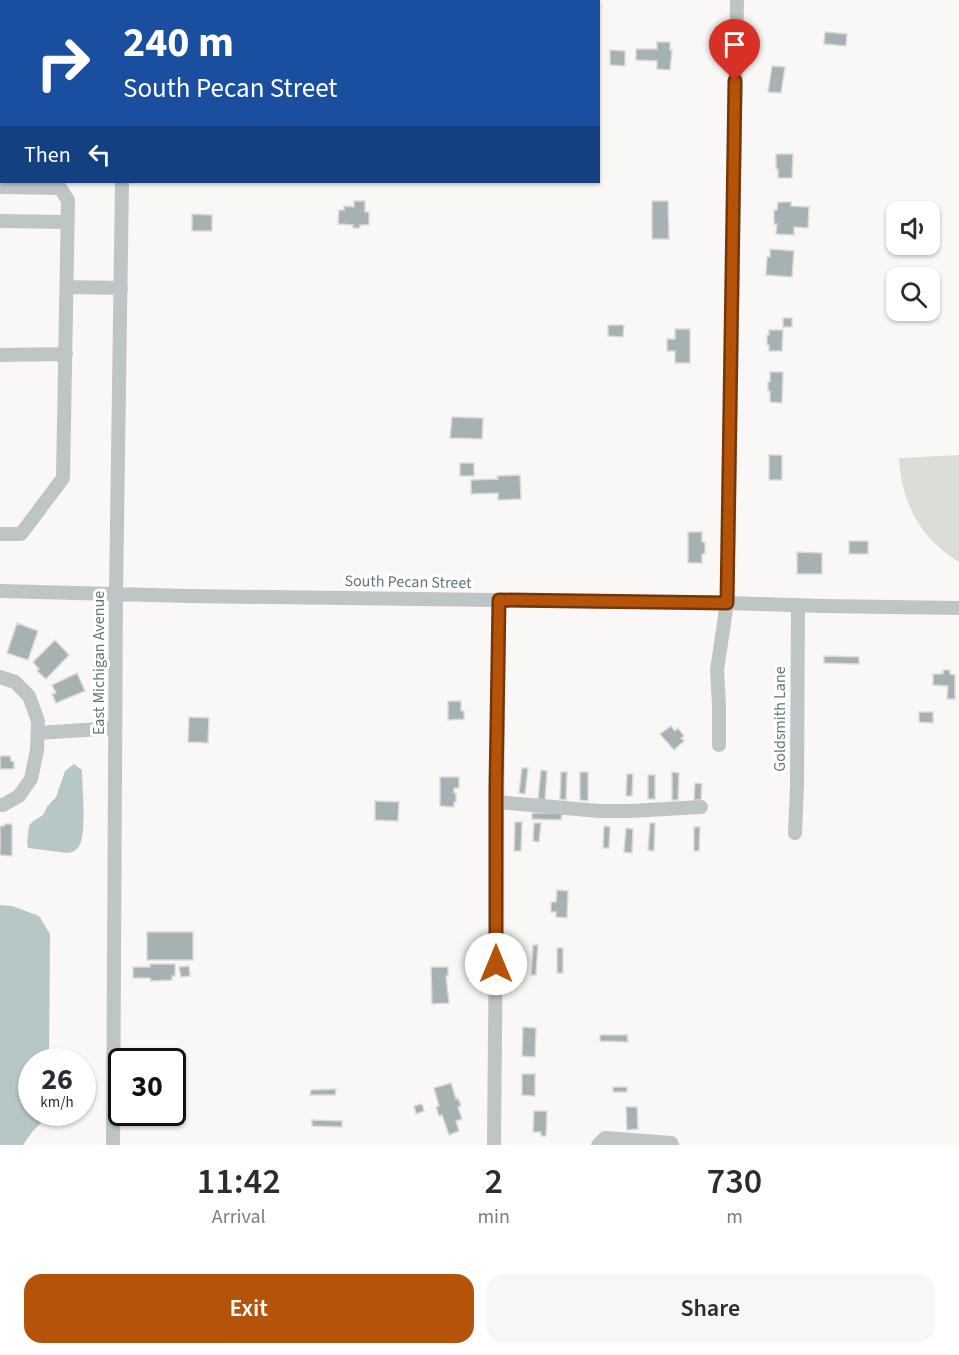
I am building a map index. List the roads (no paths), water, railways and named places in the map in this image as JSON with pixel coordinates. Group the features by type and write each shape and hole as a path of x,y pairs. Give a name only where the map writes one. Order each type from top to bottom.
{"street":[{"path":"719,745 717,670 727,603 737,0"},
{"name":"East Michigan Avenue","path":"113,1145 116,593 122,183"},
{"path":"0,187 60,188 68,200 63,478 21,534 0,534"},
{"path":"0,221 68,222"},
{"path":"67,287 121,288"},
{"path":"0,354 66,354"},
{"name":"South Pecan Street","path":"0,591 959,608"},
{"path":"494,1145 499,600"},
{"name":"Goldsmith Lane","path":"795,833 798,605"},
{"path":"0,677 15,682 29,696 39,721 37,750 31,779 19,796 0,805"},
{"path":"38,732 115,728"},
{"path":"496,802 599,811 701,807"},
{"path":"598,1145 605,1138 671,1143 672,1145"}]}
